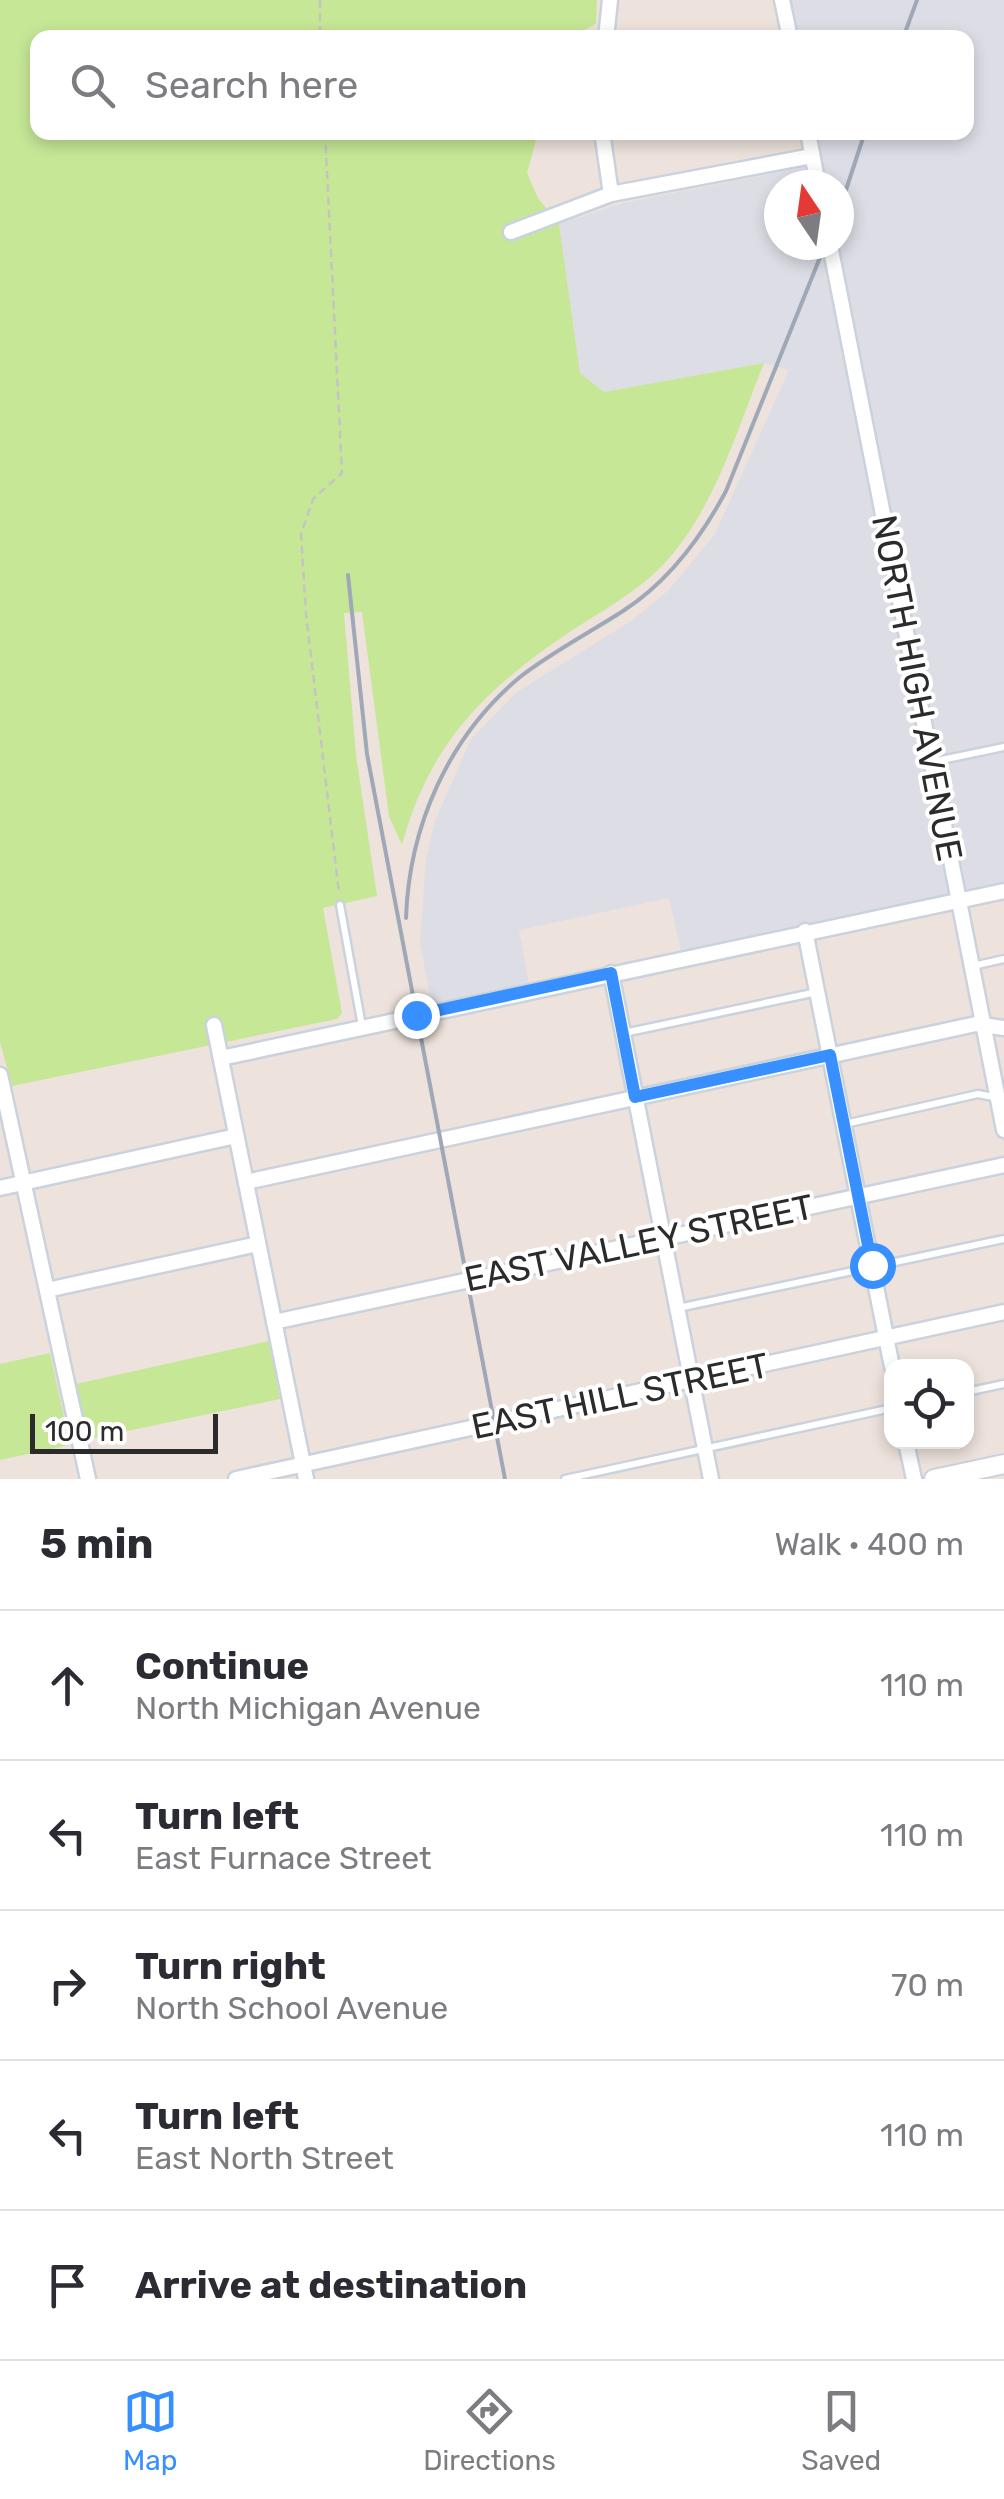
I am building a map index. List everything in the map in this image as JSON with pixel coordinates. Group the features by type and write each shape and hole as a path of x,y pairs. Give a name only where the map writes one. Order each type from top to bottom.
{"street":[{"path":"607,30 610,0"},
{"path":"782,0 788,30"},
{"path":"603,140 612,194"},
{"path":"809,140 815,170"},
{"path":"511,232 612,194 812,156"},
{"name":"NORTH HIGH AVENUE","path":"833,260 930,762 1001,1097 1004,1130"},
{"path":"220,1058 805,931 1004,892"},
{"path":"805,931 890,1359"},
{"path":"611,973 710,1479"},
{"path":"246,1182 976,1024 1004,1028"},
{"path":"214,1025 304,1472"},
{"path":"0,1075 88,1479"},
{"path":"0,1188 236,1136"},
{"name":"EAST VALLEY STREET","path":"274,1322 1004,1165"},
{"path":"47,1290 258,1244"},
{"name":"EAST HILL STREET","path":"236,1479 304,1472 691,1380 1004,1312"},
{"path":"908,1449 914,1479"},
{"path":"934,1479 1004,1464"}],"lane":[{"path":"930,762 1004,748"},
{"path":"340,905 362,1027"},
{"path":"972,966 1004,960"},
{"path":"623,1034 818,992"},
{"path":"844,1124 978,1094 1001,1097"},
{"path":"677,1309 1004,1239"},
{"path":"974,1390 1004,1384"},
{"path":"564,1479 884,1410"}],"path":[{"path":"320,0 320,30"},
{"path":"325,140 342,474 313,499 301,534 306,614 340,905"}],"shaded area":[{"path":"790,0 1004,0 1004,882 681,951 669,898 519,930 529,983 432,1004 420,944 426,860 435,821 471,739 517,692 631,621 668,591 715,534 789,370 764,363 604,392 580,373 559,224 623,203 764,175 764,260 854,260 854,170 791,170 821,164 816,140 974,140 974,30 796,30"}],"green space":[{"path":"0,0 597,0 596,24 584,30 30,30 30,140 536,140 527,173 538,198 559,224 580,373 604,392 764,363 722,470 696,522 679,545 641,585 543,651 489,695 446,746 428,776 402,845 389,816 362,612 344,613 356,755 377,896 323,908 342,1013 337,1019 12,1086 0,1042"},
{"path":"269,1341 280,1399 89,1439 76,1384"},
{"path":"50,1353 70,1445 0,1460 0,1364"}],"railway":[{"path":"906,30 917,0"},
{"path":"852,170 862,140"},
{"path":"406,918 415,850 424,818 453,756 472,727 520,677 655,587 706,526 726,491 819,260"},
{"path":"348,575 367,754 505,1479"}],"route":[{"path":"416,1015 611,973 635,1097 830,1055 872,1265"}]}
